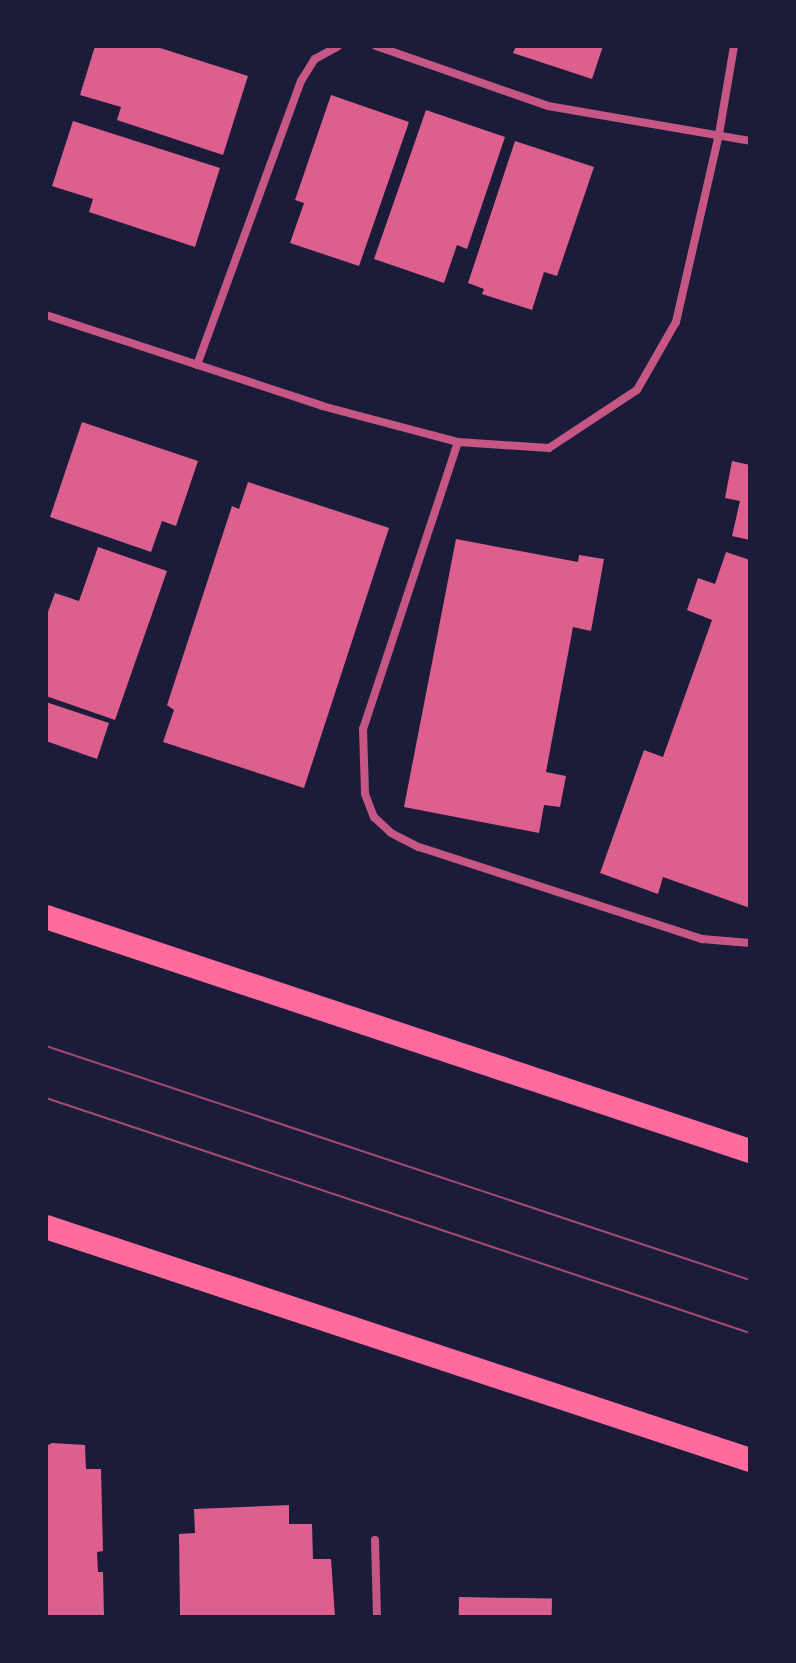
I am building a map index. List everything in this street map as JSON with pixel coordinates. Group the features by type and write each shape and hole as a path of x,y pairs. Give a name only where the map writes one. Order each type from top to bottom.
{"highway":[{"path":"46,917 750,1151"},
{"path":"46,1227 750,1460"}],"street":[{"path":"197,365 301,81 315,59 338,46"},
{"path":"376,46 548,106 750,141"},
{"path":"46,315 322,406 458,442 549,448 637,390 676,322 719,134 734,46"},
{"path":"458,442 363,729 365,794 374,817 391,833 419,847 702,939 750,943"},
{"path":"375,1540 377,1617"}],"building":[{"path":"95,46 154,46 248,76 223,155 117,120 121,107 80,95"},
{"path":"516,46 603,46 592,79 513,53"},
{"path":"331,95 409,122 359,266 290,243 304,203 295,200"},
{"path":"426,110 505,137 467,249 457,245 444,283 374,259"},
{"path":"73,121 220,168 195,247 89,212 93,199 52,186"},
{"path":"515,141 594,167 557,276 544,272 532,310 482,294 484,289 468,283"},
{"path":"82,422 198,461 176,526 162,521 151,552 50,517"},
{"path":"732,461 750,465 750,540 732,536 740,501 725,498"},
{"path":"248,482 389,528 304,788 163,742 174,710 167,705 232,506 239,509"},
{"path":"456,539 578,562 579,555 604,559 591,631 573,627 546,772 566,776 560,807 544,805 539,833 404,807"},
{"path":"98,547 167,571 115,720 46,696 46,617 55,593 79,601"},
{"path":"726,552 750,560 750,908 663,877 658,894 600,873 644,750 663,757 712,620 687,610 698,578 715,584"},
{"path":"46,702 109,723 97,759 46,741"},
{"path":"52,1443 85,1445 86,1469 101,1469 103,1551 97,1552 98,1572 103,1572 104,1617 46,1617 46,1446"},
{"path":"289,1505 289,1524 312,1524 313,1559 331,1559 335,1617 180,1615 179,1534 195,1533 194,1509"},
{"path":"459,1597 552,1599 552,1617 459,1617"}],"tram line":[{"path":"46,1046 750,1280"},
{"path":"46,1098 750,1333"}]}
